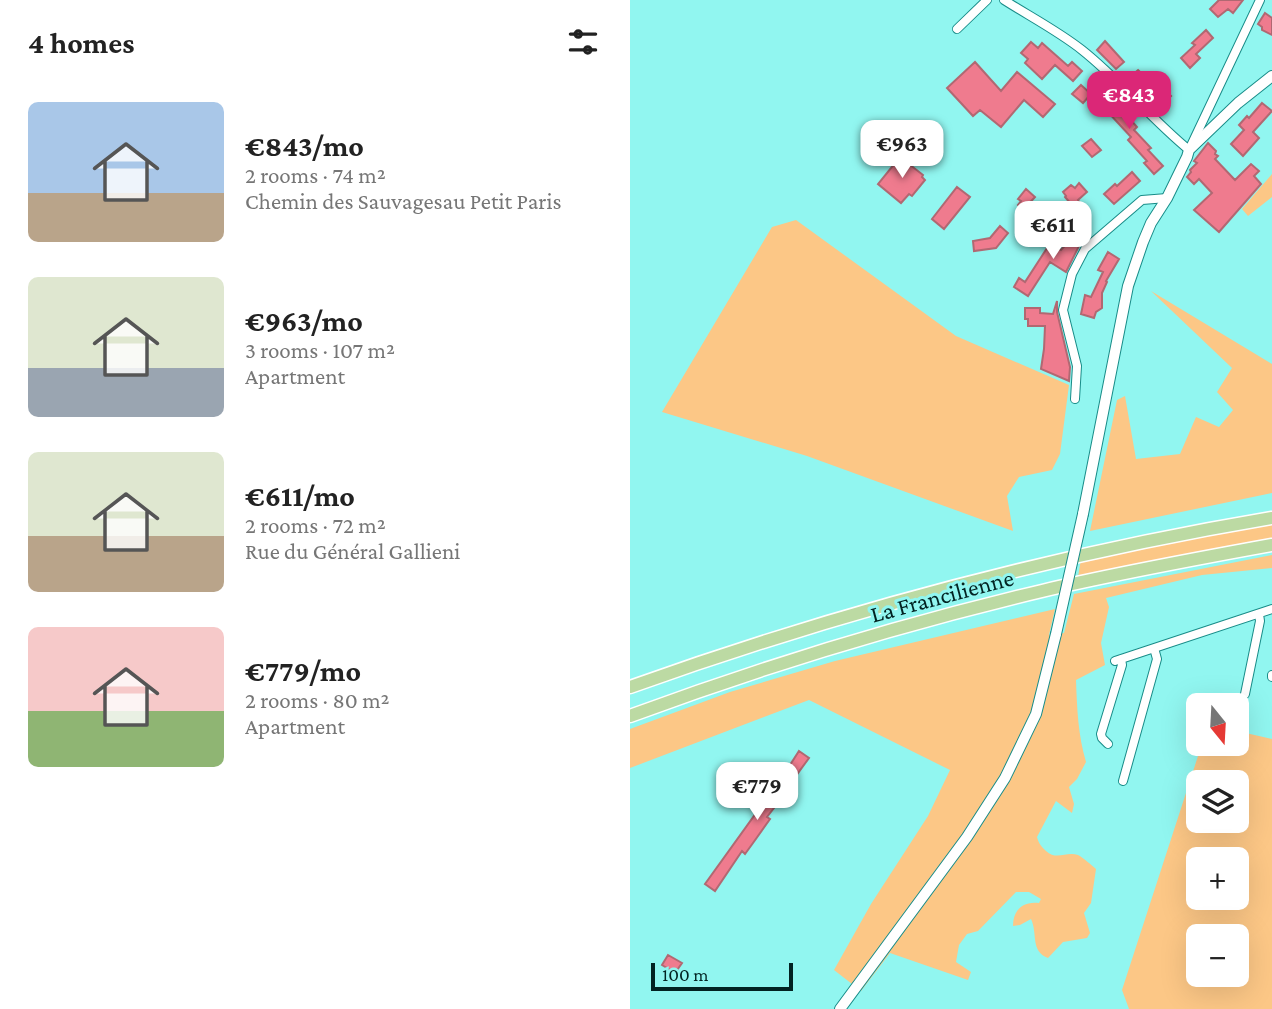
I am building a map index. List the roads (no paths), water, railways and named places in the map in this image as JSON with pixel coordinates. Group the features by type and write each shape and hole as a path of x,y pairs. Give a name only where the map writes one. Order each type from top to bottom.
{"highway":[{"name":"La Francilienne","path":"630,687 779,636 940,589 1121,546 1272,518"},
{"name":"La Francilienne","path":"630,716 718,684 950,615 1104,578 1272,545"}],"street":[{"path":"957,29 987,0"},
{"path":"1004,0 1080,49 1189,150"},
{"path":"840,1009 967,836 1005,778 1036,714 1083,514 1128,286 1151,223 1167,198 1260,0"},
{"path":"1189,150 1272,75"},
{"path":"1074,399 1077,366 1063,310 1072,274 1085,249 1142,200 1167,198"},
{"path":"1108,744 1101,734 1122,665 1118,660 1272,610"},
{"path":"1245,693 1260,621 1259,614"},
{"path":"1123,781 1157,659 1154,648"}]}
